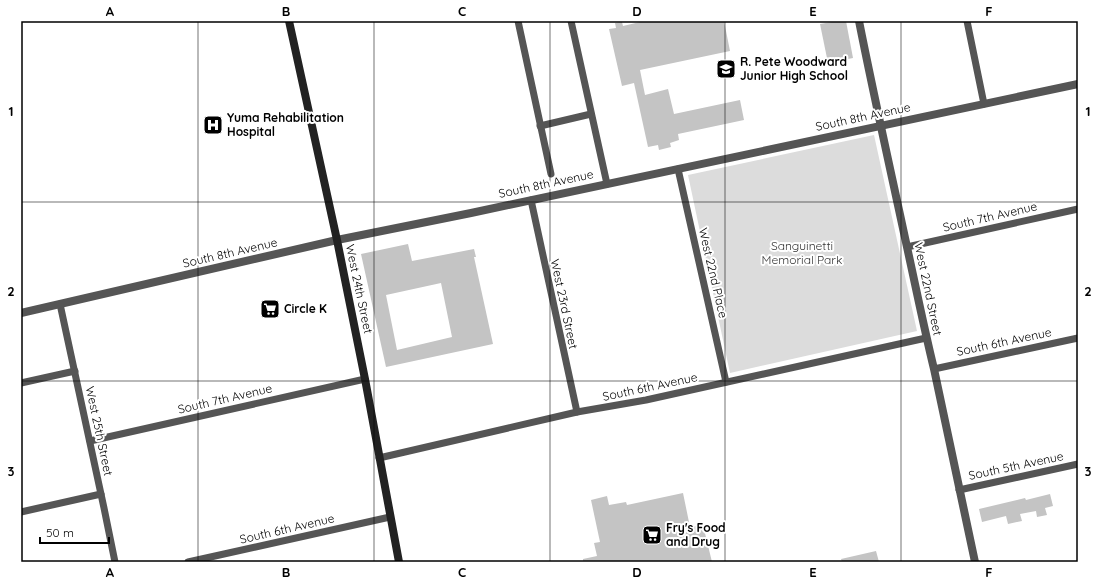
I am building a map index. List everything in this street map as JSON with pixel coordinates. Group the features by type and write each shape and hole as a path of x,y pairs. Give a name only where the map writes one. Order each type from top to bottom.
{"main road":[{"name":"West 24th Street","path":"289,21 365,379 399,562"}],"street":[{"path":"518,21 551,174"},
{"path":"571,21 606,184"},
{"name":"West 22nd Street","path":"859,21 880,126 975,562"},
{"path":"967,21 984,104"},
{"name":"South 8th Avenue","path":"21,313 336,240 1078,84"},
{"path":"540,126 591,114"},
{"name":"West 22nd Place","path":"678,169 726,382"},
{"name":"West 23rd Street","path":"531,200 577,412"},
{"name":"South 7th Avenue","path":"907,247 1078,209"},
{"name":"West 25th Street","path":"60,304 115,562"},
{"name":"South 6th Avenue","path":"379,458 577,412 646,400 926,338"},
{"name":"South 6th Avenue","path":"934,369 1078,338"},
{"path":"21,383 75,371"},
{"name":"South 7th Avenue","path":"90,441 365,379"},
{"name":"South 5th Avenue","path":"959,490 1078,464"},
{"path":"21,512 101,494"},
{"name":"South 6th Avenue","path":"188,562 390,517"}],"green space":[{"name":"Sanguinetti Memorial Park","path":"874,135 917,331 730,373 688,175"}],"building":[{"path":"640,21 724,21 730,51 640,70 645,95 668,89 674,114 740,100 744,120 678,134 679,140 670,143 671,147 659,150 658,145 648,147 634,83 622,86 609,29 616,28 615,23 622,22 623,26"},
{"path":"846,21 853,58 828,63 820,24"},
{"path":"408,244 412,261 474,249 476,257 474,257 493,344 386,367 361,254","holes":["441,283 452,337 397,350 386,295"]},
{"name":"Fry's Food and Drug","path":"683,493 690,527 703,525 712,562 583,562 583,559 597,556 594,543 600,542 591,500 607,496 609,505 626,502 627,505"},
{"path":"1050,494 1053,506 1045,508 1047,515 1037,517 1036,511 1020,514 1022,521 1008,524 1006,516 982,522 979,509 1025,498 1026,500"},
{"path":"876,551 879,562 842,562 841,559"}],"place":[{"name":"R. Pete Woodward Junior High School","path":"726,69"},
{"name":"Yuma Rehabilitation Hospital","path":"213,125"},
{"name":"Circle K","path":"270,309"},
{"name":"Fry's Food and Drug","path":"652,535"}]}
